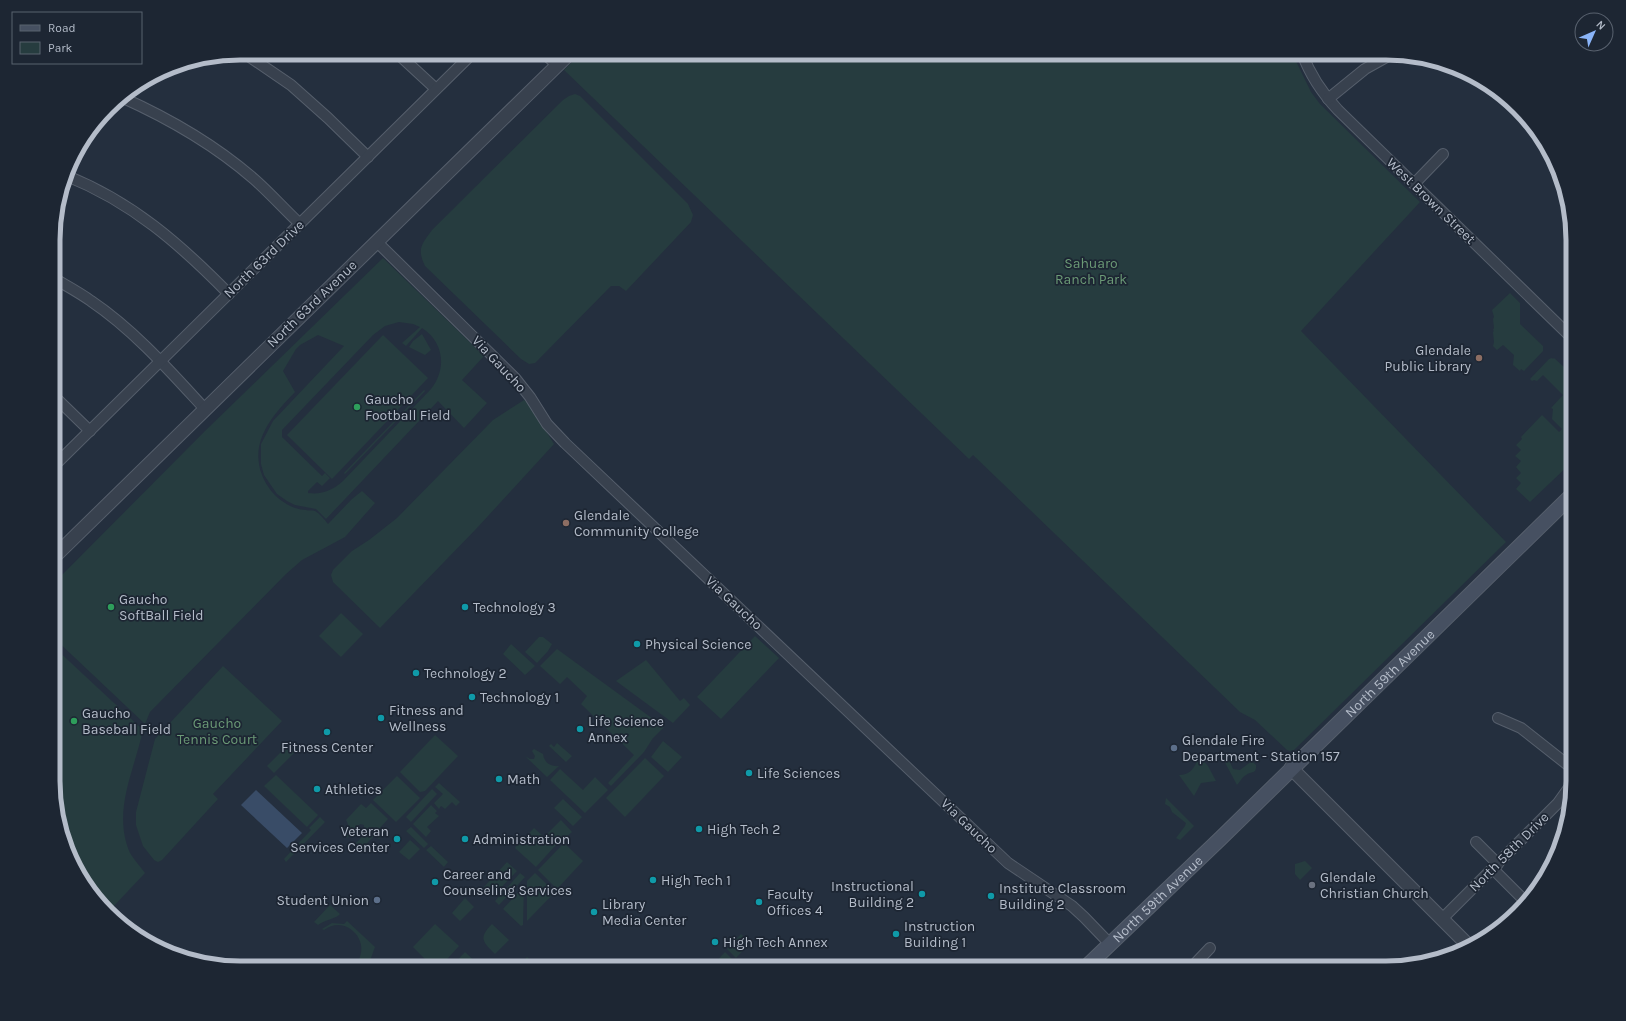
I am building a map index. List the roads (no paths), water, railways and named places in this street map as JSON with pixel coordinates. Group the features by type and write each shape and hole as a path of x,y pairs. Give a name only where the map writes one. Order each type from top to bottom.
{"main road":[{"name":"North 59th Avenue","path":"1092,961 1566,501"}],"street":[{"path":"254,60 290,85 328,118 368,157"},
{"path":"405,60 436,89"},
{"name":"North 63rd Drive","path":"60,460 466,60"},
{"path":"554,60 558,64"},
{"name":"North 63rd Avenue","path":"60,551 204,408 377,242 562,60"},
{"name":"West Brown Street","path":"1304,60 1316,83 1328,99 1566,332"},
{"path":"1328,99 1365,69 1381,60"},
{"path":"127,100 155,112 214,148 253,179 300,224"},
{"path":"1414,184 1443,154"},
{"path":"72,178 89,185 140,214 200,265 229,294"},
{"name":"Via Gaucho","path":"377,242 515,378 530,397 547,424 565,443 1008,864 1072,906 1110,944"},
{"path":"60,282 92,301 118,321 204,408"},
{"path":"60,402 90,431"},
{"path":"1498,718 1521,728 1566,763"},
{"path":"1291,768 1465,942"},
{"name":"North 58th Drive","path":"1442,919 1558,803 1566,792"},
{"path":"1476,842 1522,899"},
{"path":"1198,961 1210,948"}],"water":[{"path":"256,790 302,833 287,848 241,805"}],"place":[{"name":"Glendale Public Library","path":"1479,358"},
{"name":"Gaucho Football Field","path":"357,407"},
{"name":"Glendale Community College","path":"566,523"},
{"name":"Gaucho SoftBall Field","path":"111,607"},
{"name":"Technology 3","path":"465,607"},
{"name":"Physical Science","path":"637,644"},
{"name":"Technology 2","path":"416,673"},
{"name":"Technology 1","path":"472,697"},
{"name":"Fitness and Wellness","path":"381,718"},
{"name":"Gaucho Baseball Field","path":"74,721"},
{"name":"Life Science Annex","path":"580,729"},
{"name":"Fitness Center","path":"327,732"},
{"name":"Glendale Fire Department - Station 157","path":"1174,748"},
{"name":"Life Sciences","path":"749,773"},
{"name":"Math","path":"499,779"},
{"name":"Athletics","path":"317,789"},
{"name":"High Tech 2","path":"699,829"},
{"name":"Veteran Services Center","path":"397,839"},
{"name":"Administration","path":"465,839"},
{"name":"High Tech 1","path":"653,880"},
{"name":"Career and Counseling Services","path":"435,882"},
{"name":"Glendale Christian Church","path":"1312,885"},
{"name":"Instructional Building 2","path":"922,894"},
{"name":"Institute Classroom Building 2","path":"991,896"},
{"name":"Student Union","path":"377,900"},
{"name":"Faculty Offices 4","path":"759,902"},
{"name":"Library Media Center","path":"594,912"},
{"name":"Instruction Building 1","path":"896,934"},
{"name":"High Tech Annex","path":"715,942"}],"park label":[{"name":"Sahuaro Ranch Park","path":"1091,272"},
{"name":"Gaucho Tennis Court","path":"217,732"}]}
